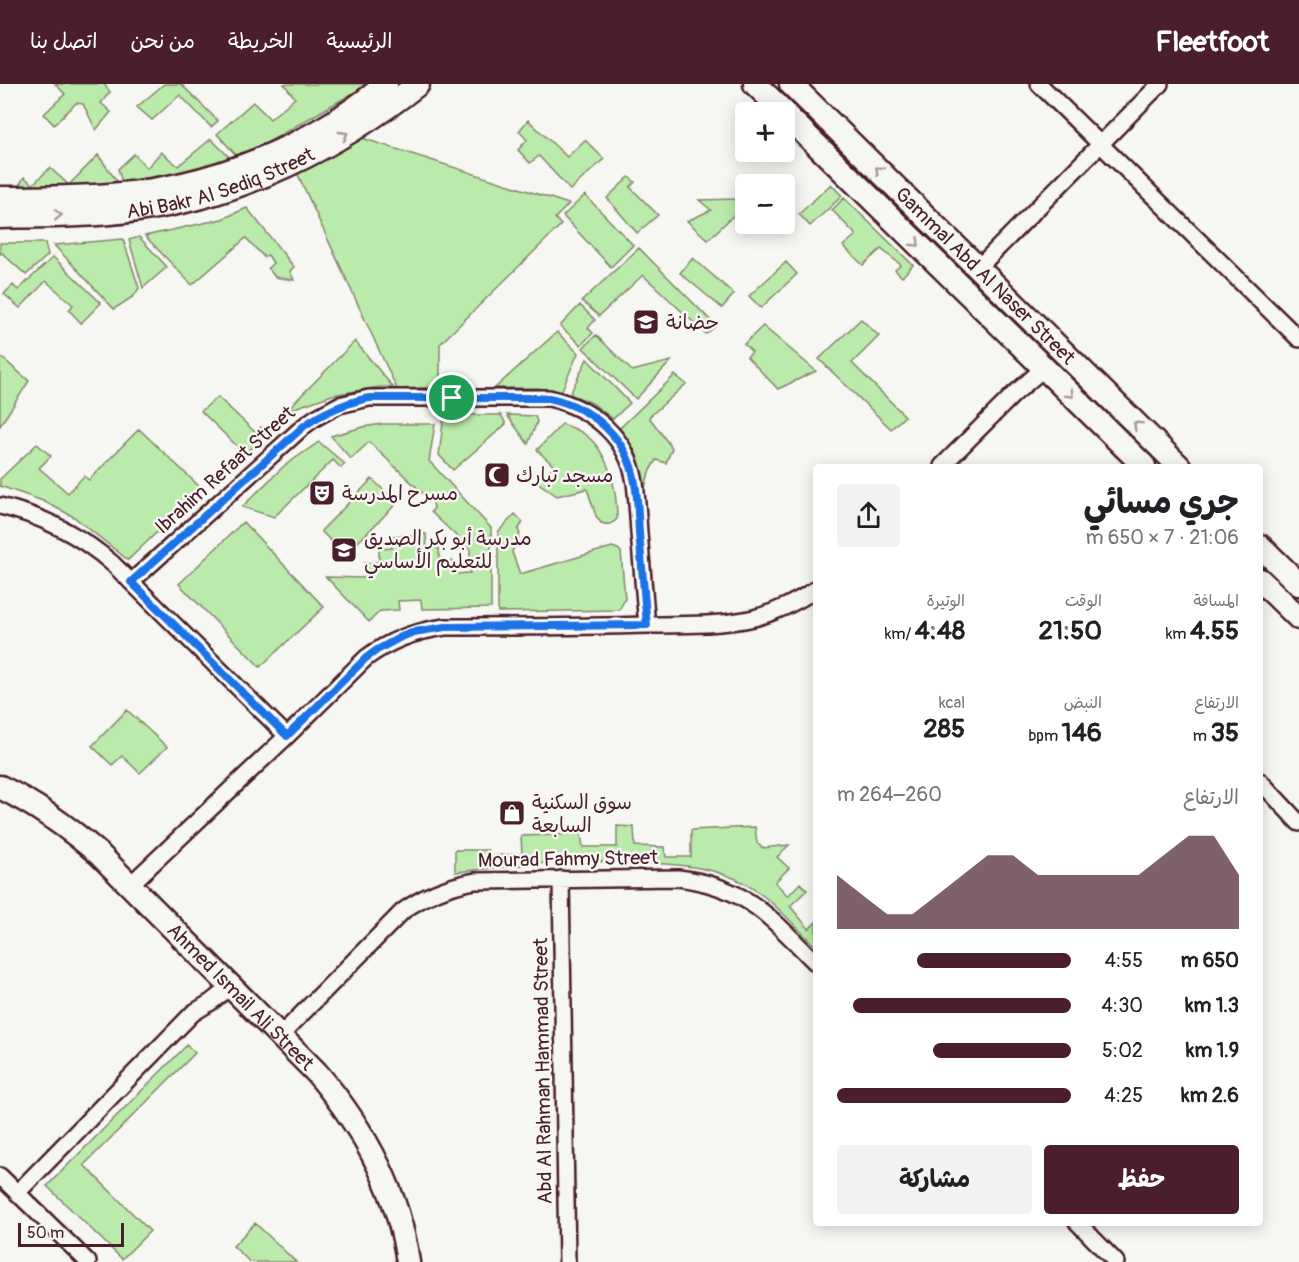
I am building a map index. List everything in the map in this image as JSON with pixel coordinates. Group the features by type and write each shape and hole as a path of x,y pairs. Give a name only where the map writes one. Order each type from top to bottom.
{"main road":[{"name":"Abi Bakr Al Sediq Street","path":"0,198 111,195 174,186 205,178 294,143 352,109 386,84"},
{"name":"Abi Bakr Al Sediq Street","path":"0,217 107,213 140,209 198,198 231,188 276,170 327,145 366,122 418,84"},
{"name":"Gammal Abd Al Naser Street","path":"755,84 773,102"},
{"name":"Gammal Abd Al Naser Street","path":"791,84 1177,464"},
{"name":"Gammal Abd Al Naser Street","path":"795,124 1142,464"},
{"path":"1263,549 1299,584"},
{"path":"1263,583 1299,618"},
{"name":"Ahmed Ismail Ali Street","path":"0,787 62,823 99,854 316,1072 351,1116 366,1140 388,1188 408,1262"}],"street":[{"path":"1039,84 1299,339"},
{"path":"978,268 1160,84"},
{"path":"944,464 1014,394 1044,368"},
{"name":"Ibrahim Refaat Street","path":"131,582 304,426 333,408 369,398 549,398 564,401 592,415 604,424 628,458 635,483 647,625"},
{"path":"0,506 32,515 69,532 99,552 287,736"},
{"path":"130,885 366,658 389,643 414,632 445,627 717,623 756,617 790,605 813,591"},
{"path":"1263,784 1299,823"},
{"name":"Mourad Fahmy Street","path":"280,1036 403,912 423,898 448,887 475,881 678,878 693,880 738,895 758,908 813,960"},
{"name":"Abd Al Rahman Hammad Street","path":"561,879 567,1262"},
{"path":"17,1193 193,1013 212,1002 230,987"},
{"path":"0,1176 88,1262"},
{"path":"1081,1226 1112,1261"}],"green space":[{"path":"55,84 104,84 110,92 101,103 111,112 96,130 83,104 76,103 54,125 44,114 65,94"},
{"path":"164,84 181,84 218,121 211,127 180,95 152,120 137,107"},
{"path":"284,84 366,84 258,148 237,156 217,134 253,102 270,119 295,98"},
{"path":"528,120 567,157 585,140 604,159 570,190 539,156 530,163 518,150 527,140 519,131"},
{"path":"346,133 569,204 555,218 561,225 440,344 440,385 437,387 397,389 293,164"},
{"path":"211,139 231,159 198,170 123,186 118,169 134,154 147,168 161,152 178,166"},
{"path":"98,155 119,184 27,192 20,184 24,177 33,184 50,168 69,185"},
{"path":"629,177 635,182 630,187 658,215 637,233 607,198"},
{"path":"831,184 842,196 810,226 799,214"},
{"path":"585,195 633,245 611,267 563,216"},
{"path":"844,198 913,265 902,277 895,270 901,265 881,249 863,265 843,246 856,235 832,210"},
{"path":"735,199 735,214 708,240 687,221 711,210 699,200"},
{"path":"247,208 294,267 290,271 294,280 275,277 268,268 273,263 268,255 264,257 246,238 192,285 145,236 222,219"},
{"path":"139,237 167,267 143,288 129,240"},
{"path":"123,239 139,288 134,296 114,309 54,245"},
{"path":"0,243 45,243 48,255 26,275 2,253 0,254"},
{"path":"639,248 716,326 706,334 643,275 599,316 582,301"},
{"path":"53,257 101,303 81,323 69,310 73,305 46,281 20,308 4,294 13,285 18,290"},
{"path":"693,258 734,294 722,308 680,273"},
{"path":"786,262 797,274 761,308 749,296"},
{"path":"580,305 595,320 588,328 593,333 581,345 560,326"},
{"path":"861,319 879,336 852,363 905,416 891,429 819,359"},
{"path":"763,326 816,371 778,389 747,357 752,352 744,344"},
{"path":"557,332 578,353 561,392 538,388 495,388"},
{"path":"596,335 632,371 671,361 636,399 583,348"},
{"path":"355,341 393,387 379,387 332,395 286,411"},
{"path":"0,356 29,381 0,426"},
{"path":"587,359 630,403 613,419 592,403 570,394"},
{"path":"675,375 686,384 649,417 672,448 666,463 656,460 649,472 645,488 632,450 620,428"},
{"path":"218,397 255,432 261,427 269,433 245,454 201,411"},
{"path":"444,415 501,415 506,424 453,470 439,455"},
{"path":"507,415 535,416 537,422 528,444"},
{"path":"382,424 435,424 429,461 491,528 491,608 422,609 421,600 398,601 399,610 380,611 369,622 326,577 365,578 365,563 379,562 379,549 392,548 392,536 426,534 427,549 439,548 440,562 453,561 454,574 470,573 470,549 431,512 434,508 433,503 369,442 351,459 331,436"},
{"path":"562,424 587,436 607,463 614,485 617,508 617,519 611,523 601,523 596,516 587,489 557,496 537,482 554,466 537,450"},
{"path":"139,429 202,489 128,560 74,517 43,501 0,486 0,479 37,444 51,456 39,468 68,493 84,476 89,480"},
{"path":"319,442 345,464 341,468 333,460 274,517 242,507 284,466"},
{"path":"372,479 397,503 345,555 321,531"},
{"path":"515,514 523,522 518,530 520,534 512,552 520,574 612,547 618,549 621,552 625,599 619,610 498,612 498,532"},
{"path":"243,522 324,607 260,667 179,584"},
{"path":"127,710 167,747 140,773 122,756 112,765 92,746"},
{"path":"617,826 634,827 635,846 664,847 666,857 691,857 691,830 755,827 757,843 763,848 789,845 777,857 789,868 775,882 788,896 800,883 807,890 790,906 809,929 813,925 813,944 758,892 736,879 702,868 666,864 582,862 455,872 455,850 488,850 489,856 522,854 521,836 581,834 583,847 617,847"},
{"path":"187,1045 195,1053 84,1165 150,1231 122,1259 47,1186"},
{"path":"255,1223 296,1262 250,1262 233,1246"}],"place":[{"name":"حضانة","path":"646,322"},
{"name":"مسجد تبارك","path":"497,475"},
{"name":"مسرح المدرسة","path":"322,493"},
{"name":"مدرسة أبو بكر الصديق للتعليم الأساسي","path":"344,550"},
{"name":"سوق السكنية السابعة","path":"512,813"}],"route":[{"path":"369,398 452,398 549,398 578,407 604,424 628,458 635,483 647,625 445,627 414,632 389,643 366,658 287,736 131,582 304,426 327,411 339,405 369,398"}]}
